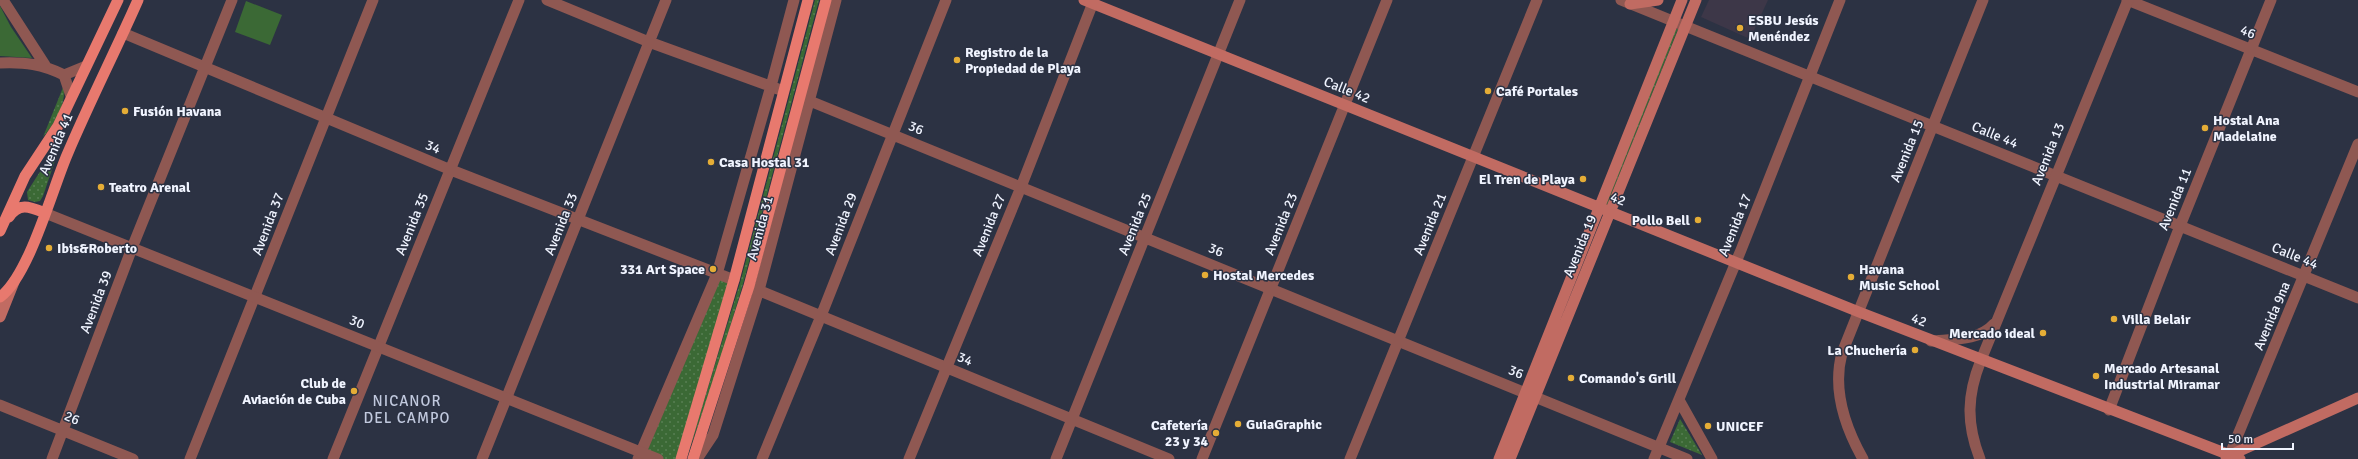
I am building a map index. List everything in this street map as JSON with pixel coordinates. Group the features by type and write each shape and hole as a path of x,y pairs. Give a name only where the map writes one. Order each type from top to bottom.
{"main road":[{"name":"Avenida 41","path":"1,229 25,176 58,126 118,0"},
{"name":"Avenida 41","path":"0,297 8,287 38,232 67,155 138,0"},
{"name":"Avenida 31","path":"681,459 734,280 808,0"},
{"name":"Avenida 31","path":"693,459 754,288 805,99 826,0"},
{"path":"1625,2 1658,0"},
{"name":"Avenida 19","path":"1510,459 1530,394 1598,208 1682,0"},
{"name":"Avenida 19","path":"1499,459 1530,394 1610,212 1696,0"},
{"name":"Calle 42","path":"1090,1 1218,55 1598,208"},
{"path":"1,229 17,208 31,207 45,213"},
{"name":"42","path":"1598,208 1981,360 2231,457"},
{"path":"0,317 8,287"},
{"path":"2231,457 2358,398"}],"street":[{"path":"3,0 45,65"},
{"name":"Avenida 39","path":"52,459 132,248 232,0"},
{"name":"Avenida 37","path":"190,459 256,297 373,0"},
{"name":"Avenida 35","path":"333,459 519,0"},
{"path":"547,0 649,42 784,91"},
{"name":"Avenida 33","path":"482,459 666,0"},
{"name":"Avenida 31","path":"639,456 717,274 794,0"},
{"name":"Avenida 31","path":"805,99 836,0"},
{"name":"Avenida 29","path":"762,459 821,316 946,0"},
{"name":"Avenida 25","path":"1056,459 1146,238 1240,0"},
{"name":"Avenida 23","path":"1202,459 1387,0"},
{"name":"Avenida 21","path":"1350,459 1537,0"},
{"name":"Avenida 17","path":"1654,459 1736,262 1840,0"},
{"name":"Avenida 15","path":"1863,459 1844,416 1838,378 1842,353 1984,0"},
{"name":"46","path":"2128,0 2358,92"},
{"name":"Avenida 13","path":"1980,459 1971,427 1969,398 1981,360 2128,0"},
{"name":"Avenida 11","path":"2109,410 2180,226 2271,0"},
{"name":"Avenida 27","path":"909,459 1021,187 1090,1"},
{"name":"Calle 44","path":"1625,2 2358,298"},
{"name":"34","path":"123,33 205,69 451,170 734,280"},
{"path":"0,63 16,62 45,65 64,75 71,96"},
{"path":"64,75 86,66"},
{"name":"36","path":"805,99 1687,459"},
{"name":"Avenida 9na","path":"2231,457 2358,144"},
{"name":"30","path":"45,213 507,399 639,456 658,459"},
{"name":"34","path":"754,288 1169,459"},
{"name":"Avenida 31","path":"697,459 713,435 754,288"},
{"name":"Avenida 13","path":"1931,340 1976,336 1988,331 1997,321"},
{"path":"1679,400 1712,459"},
{"name":"26","path":"0,406 134,459"}],"shaded area":[{"name":"ESBU Jesús Menéndez","path":"1709,0 1768,0 1750,39 1701,17"}],"green space":[{"path":"815,0 819,0 743,284 713,383 686,459 740,283"},
{"path":"246,1 282,15 270,45 235,32"},
{"path":"0,6 11,27 32,58 0,56"},
{"path":"1676,29 1678,29 1607,205 1605,204"},
{"path":"64,85 62,106 56,119 43,137"},
{"path":"64,134 43,196 40,201 35,202 28,200 27,192"},
{"path":"715,277 734,280 681,459 658,459 641,452"},
{"path":"1680,419 1702,455 1670,442"}],"place":[{"name":"ESBU Jesús Menéndez","path":"1740,28"},
{"name":"Registro de la Propiedad de Playa","path":"957,60"},
{"name":"Café Portales","path":"1488,91"},
{"name":"Fusión Havana","path":"125,111"},
{"name":"Hostal Ana Madelaine","path":"2205,128"},
{"name":"Casa Hostal 31","path":"711,162"},
{"name":"El Tren de Playa","path":"1583,179"},
{"name":"Teatro Arenal","path":"101,187"},
{"name":"Pollo Bell","path":"1698,220"},
{"name":"Ibis&Roberto","path":"49,248"},
{"name":"331 Art Space","path":"713,269"},
{"name":"Hostal Mercedes","path":"1205,275"},
{"name":"Havana Music School","path":"1851,277"},
{"name":"Villa Belair","path":"2114,319"},
{"name":"Mercado ideal","path":"2043,333"},
{"name":"La Chuchería","path":"1915,350"},
{"name":"Mercado Artesanal Industrial Miramar","path":"2096,376"},
{"name":"Comando's Grill","path":"1571,378"},
{"name":"Club de Aviación de Cuba","path":"354,391"},
{"name":"GuiaGraphic","path":"1238,424"},
{"name":"UNICEF","path":"1708,426"},
{"name":"Cafetería 23 y 34","path":"1216,433"}],"district":[{"name":"NICANOR DEL CAMPO","path":"407,410"}]}
